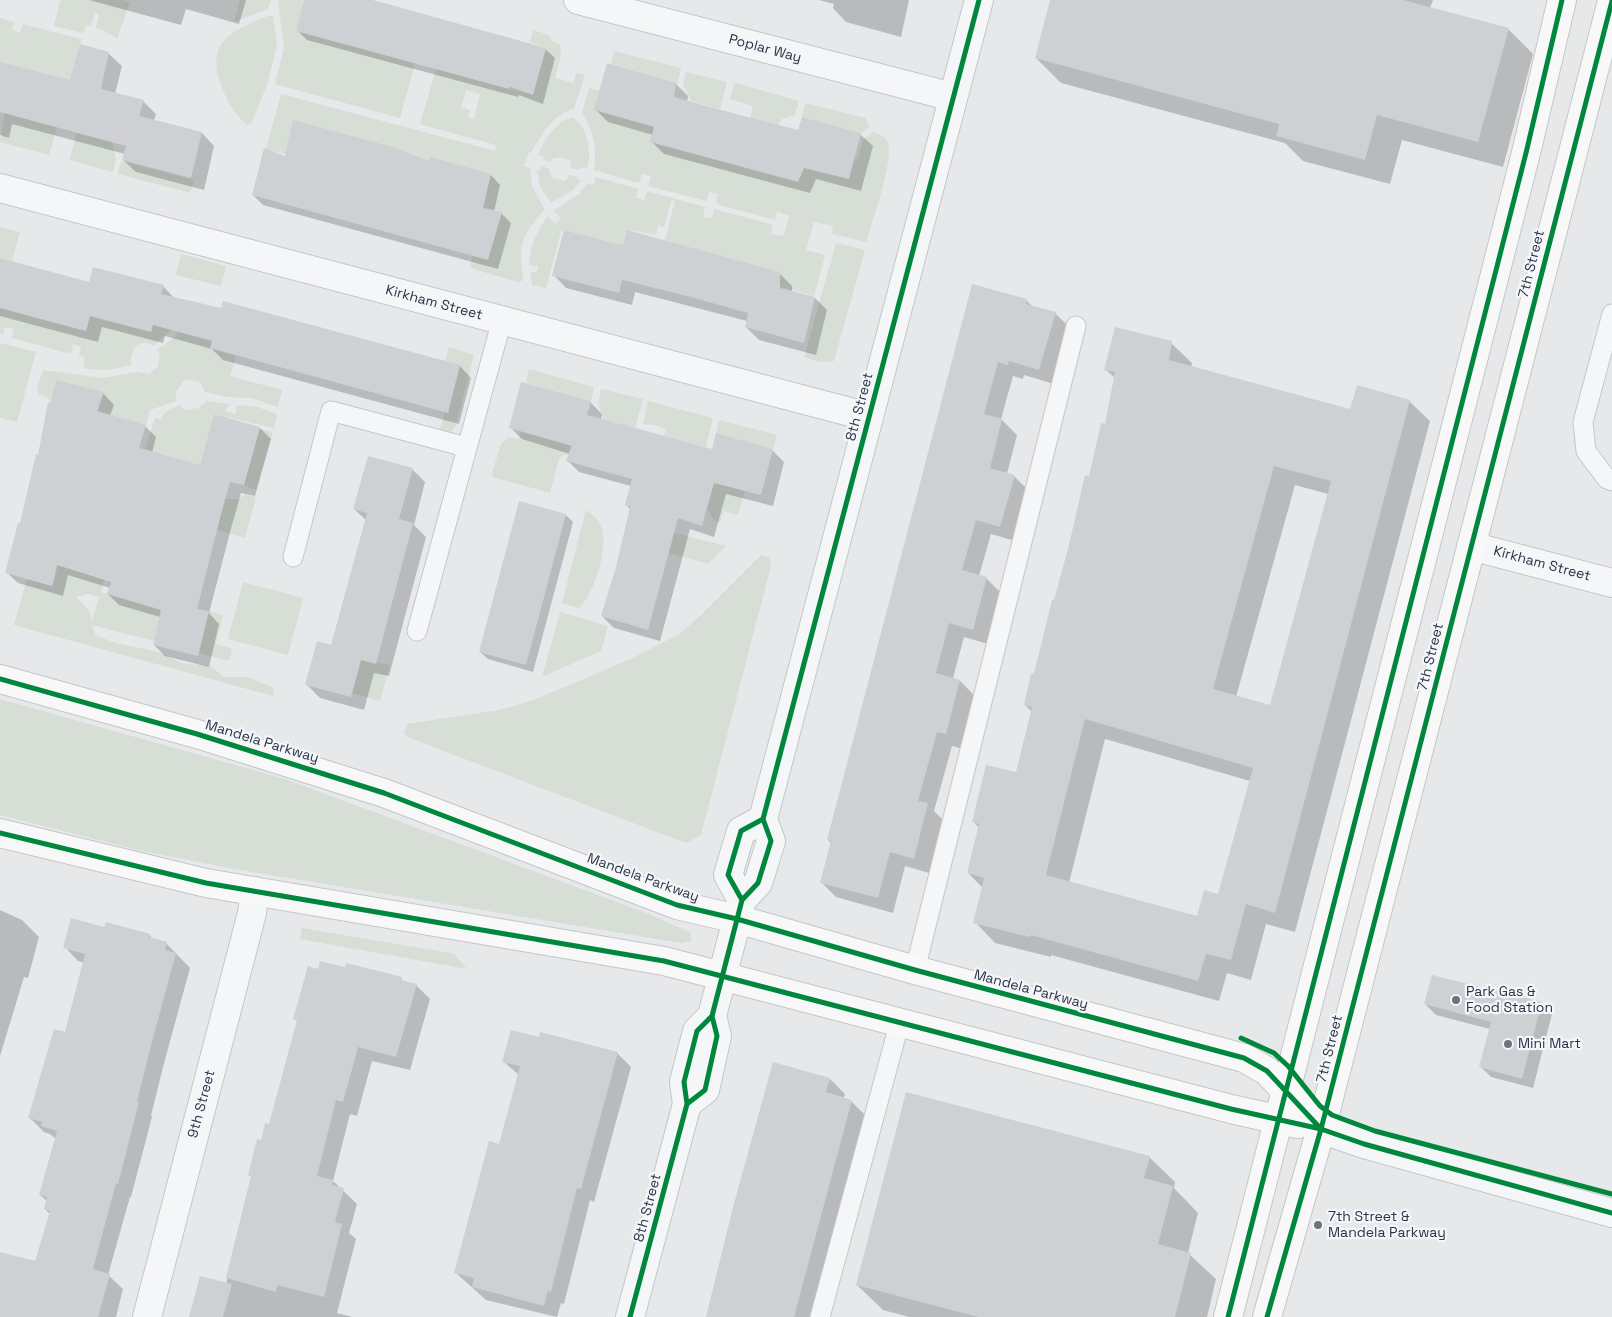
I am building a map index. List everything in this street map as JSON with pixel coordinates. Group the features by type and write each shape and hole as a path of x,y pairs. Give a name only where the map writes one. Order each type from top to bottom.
{"main road":[{"path":"1228,1317 1526,153 1562,0"},
{"name":"7th Street","path":"1267,1317 1321,1129 1612,0"},
{"name":"Mandela Parkway","path":"0,679 289,761 384,793 677,906 739,909 915,970 1244,1058 1267,1071 1321,1129"},
{"name":"Mandela Parkway","path":"0,833 206,883 664,960 1030,1057 1321,1129"}],"street":[{"name":"8th Street","path":"630,1317 688,1104 705,1090 718,1036 712,1016 739,909 728,875 741,831 763,819 979,0"},
{"name":"Poplar Way","path":"589,2 953,97"},
{"name":"Kirkham Street","path":"0,188 869,417"},
{"name":"Kirkham Street","path":"1471,546 1612,583"},
{"name":"9th Street","path":"147,1317 252,913 256,891"},
{"name":"Mandela Parkway","path":"1321,1129 1364,1144 1612,1213"}],"lane":[{"path":"1612,314 1583,422 1586,451 1607,479 1612,481"},
{"path":"418,631 466,447 502,320"},
{"path":"915,970 1076,326"},
{"path":"292,557 331,411 466,447"},
{"path":"820,1317 900,1021"}],"shaded area":[{"path":"60,0 122,0 130,2 117,39 96,28 99,15 95,12 91,26 86,25 83,33 54,26"},
{"path":"240,0 271,0 268,9 234,22"},
{"path":"278,0 304,0 296,31 415,63 400,118 275,84 284,48"},
{"path":"268,16 273,16 277,44 267,85 251,124 247,125 236,113 225,95 218,74 217,60 219,50 224,41 232,34"},
{"path":"0,18 14,22 12,30 20,33 23,24 81,39 75,82 0,78"},
{"path":"533,30 549,35 553,42 560,45 561,56 555,78 574,83 576,73 585,75 574,109 560,115 548,126 531,153 529,152 524,166 530,168 532,186 545,210 535,220 524,239 521,253 522,281 518,282 470,268 473,255 488,259 501,212 266,149 281,94 495,151 496,145 420,124 436,69 533,95 546,48 530,42","holes":["466,90 480,94 474,119 468,118 470,110 461,107"]},
{"path":"614,51 681,68 677,86 676,83 611,64"},
{"path":"686,72 727,82 720,109 691,101 683,84"},
{"path":"735,83 799,101 795,115 782,119 778,125 750,118 753,106 730,99"},
{"path":"589,88 600,91 595,110 849,179 854,159 858,159 863,140 873,132 880,135 888,143 888,163 882,191 866,242 832,234 833,226 814,222 806,250 825,255 814,296 764,282 768,269 766,268 665,241 675,200 671,201 664,227 658,226 656,235 632,230 624,245 565,230 561,232 546,288 532,285 530,272 537,272 538,266 529,265 532,245 540,228 548,216 555,224 561,218 553,211 579,194 587,184 593,185 596,177 638,189 636,198 644,200 647,191 705,207 703,217 712,218 714,209 773,225 771,234 784,236 789,216 777,211 775,220 716,204 718,194 709,192 707,201 648,186 651,176 642,174 639,183 594,170 594,140 582,113"},
{"path":"805,103 865,118 870,127 861,133 802,117"},
{"path":"5,113 57,127 49,155 0,142"},
{"path":"573,118 582,127 589,147 588,166 587,168 581,167 579,170 571,168 570,160 558,157 556,159 552,158 551,162 543,160 544,156 539,155 543,144 556,126 567,119"},
{"path":"76,133 112,142 116,160 113,172 70,160"},
{"path":"121,161 194,180 190,193 118,174"},
{"path":"541,166 549,169 552,178 565,181 570,175 578,177 577,180 581,180 573,190 551,203 540,186 537,170 540,170"},
{"path":"0,227 20,232 12,261 0,258"},
{"path":"836,243 865,250 834,361 819,362 804,357"},
{"path":"181,254 226,266 221,286 176,275"},
{"path":"162,294 177,299 170,331 153,346 148,343 139,344 132,355 131,365 125,367 102,370 84,368 84,357 79,356 81,347 73,344 71,354 12,338 14,329 5,327 3,335 0,334 0,308 84,331 89,316 151,332"},
{"path":"179,326 212,341 211,349 236,356 230,376 282,390 278,407 252,398 228,397 204,392 204,388 198,381 185,380 176,391 176,401 150,410 146,425 137,422 135,428 97,417 103,392 56,380 51,400 39,394 37,388 43,370 103,378 137,372 149,374 158,367 160,353 157,350 176,336"},
{"path":"0,343 36,352 17,422 0,418"},
{"path":"449,347 474,355 456,425 452,431 439,432 445,412 448,412 460,366 445,362"},
{"path":"529,369 594,387 591,401 526,383"},
{"path":"601,389 643,399 635,428 604,420 598,403"},
{"path":"206,401 229,404 226,411 235,414 237,405 257,407 277,414 274,428 214,414 200,465 153,461 155,452 145,449 155,418 161,420 164,413 179,405 185,410 199,408"},
{"path":"648,401 713,418 706,447 664,436 666,429 643,424"},
{"path":"719,420 777,435 773,449 716,433"},
{"path":"260,429 273,432 256,490 244,485"},
{"path":"521,431 571,445 568,455 563,455 559,459 550,493 493,477 492,473 501,444 509,437 518,439"},
{"path":"712,482 745,491 738,515 723,511 720,523 713,519 707,508"},
{"path":"245,494 256,497 245,538 217,530 225,499 239,499"},
{"path":"586,510 599,522 603,533 603,543 602,555 595,580 585,601 579,608 562,603"},
{"path":"674,533 726,546 708,564 669,553"},
{"path":"65,535 96,577 104,580 101,592 117,597 119,588 109,585 117,555 161,607 154,641 92,625 95,634 118,643 161,653 186,664 210,666 223,677 248,677 274,688 273,696 14,625 27,579 53,586","holes":["88,594 99,597 92,622 90,612 76,597"]},
{"path":"761,555 769,557 771,566 701,835 686,843 407,737 404,733 407,724 499,710 531,701 631,659 679,634 697,619"},
{"path":"243,582 303,598 288,655 228,639"},
{"path":"209,611 223,615 216,644 232,649 229,661 199,653"},
{"path":"560,612 608,626 601,651 542,677"},
{"path":"361,660 390,665 380,701 352,693"},
{"path":"0,699 285,779 649,914 691,933 691,941 681,943 235,869 142,851 0,815"},
{"path":"302,928 450,953 455,955 467,969 300,939"}],"building":[{"path":"304,0 373,0 546,48 533,95 509,86 509,89 296,31"},
{"path":"1050,0 1403,0 1509,28 1478,142 1377,115 1365,160 1276,136 1279,124 1035,58"},
{"path":"80,44 109,52 101,89 144,100 139,116 202,132 191,178 122,160 126,146 0,112 0,62 70,80"},
{"path":"607,63 676,83 674,97 798,130 802,117 861,133 849,179 804,168 798,182 650,142 654,127 594,110"},
{"path":"293,120 392,147 429,161 430,157 491,174 483,208 502,212 488,260 252,195 264,148 285,156"},
{"path":"564,230 623,245 627,230 780,272 780,288 815,297 804,343 745,327 748,313 687,296 622,280 619,293 552,276"},
{"path":"0,258 89,282 93,267 164,285 161,294 221,308 223,301 460,365 448,413 210,348 212,341 153,325 151,332 90,316 86,331 0,308"},
{"path":"972,284 1027,299 1026,304 1056,312 1039,370 1009,361 1008,365 998,362 984,414 1002,419 990,468 1015,475 1000,527 976,520 962,570 987,577 973,630 949,623 936,673 960,680 946,734 937,732 918,801 928,803 914,859 890,852 878,898 820,883 831,841 827,840"},
{"path":"1115,327 1172,341 1169,360 1350,409 1357,385 1410,400 1275,913 1246,904 1231,960 1206,954 1198,981 1031,935 1030,937 973,923 984,878 967,873 979,824 972,822 986,765 1016,772 1032,707 1024,705 1031,673 1034,674 1052,600 1054,600 1069,545 1085,475 1089,476 1101,423 1105,424 1115,372 1104,370","holes":["1274,466 1331,481 1270,705 1213,689","1085,719 1253,768 1218,894 1204,890 1197,916 1046,875"]},
{"path":"56,380 104,392 97,411 146,425 139,448 200,465 214,414 260,427 244,485 230,482 221,514 197,609 209,611 198,656 153,645 161,610 107,594 111,582 57,565 52,586 5,573 18,523 20,523 36,454 38,455 48,402 50,403"},
{"path":"521,382 591,401 587,415 712,449 716,433 773,449 761,495 714,483 702,526 678,518 648,630 601,616 616,567 630,507 625,505 632,479 566,461 572,446 509,428"},
{"path":"368,456 413,468 399,519 413,523 376,664 361,660 351,697 305,685 317,641 331,645 367,513 353,509"},
{"path":"519,501 566,514 526,665 479,652"},
{"path":"71,918 104,927 106,922 150,934 149,937 167,942 165,950 176,953 149,1053 137,1102 139,1102 118,1184 116,1183 93,1269 110,1274 98,1317 0,1317 0,1252 35,1261 50,1211 44,1209 47,1197 39,1195 57,1131 41,1126 42,1122 28,1118 54,1029 65,1032 85,954 63,948"},
{"path":"320,961 345,967 346,963 402,977 401,980 417,984 396,1057 358,1047 343,1102 336,1100 317,1176 333,1180 332,1185 344,1188 335,1222 342,1224 324,1297 277,1285 276,1292 226,1278 251,1176 248,1175 257,1139 261,1140 265,1123 269,1124 297,1020 293,1019 308,966 318,969"},
{"name":"Mini Mart","path":"1432,975 1542,1002 1522,1079 1479,1067 1491,1022 1424,1004"},
{"path":"511,1030 539,1037 540,1032 618,1052 581,1189 577,1188 551,1292 548,1291 544,1306 472,1287 474,1278 454,1273 489,1141 499,1144 520,1066 502,1062"},
{"path":"773,1062 830,1078 826,1092 852,1100 794,1317 706,1317 732,1211"},
{"path":"906,1092 1150,1156 1144,1178 1173,1186 1158,1244 1191,1253 1175,1317 978,1317 856,1285"},
{"path":"200,1276 232,1284 223,1317 189,1317"}],"cycle path":[{"path":"630,1317 687,1104 684,1082 697,1031 712,1016 742,900 758,883 771,841 763,819 979,0"},
{"path":"1228,1317 1526,153 1562,0"},
{"path":"1267,1317 1321,1129 1612,1"},
{"path":"0,679 197,734 384,793 677,905 737,919 915,970 1244,1058 1267,1071 1321,1129"},
{"path":"742,900 728,875 741,831 763,819"},
{"path":"0,833 206,883 664,961 1231,1109 1321,1129 1364,1144 1612,1213"},
{"path":"687,1104 705,1090 717,1036 712,1016"},
{"path":"1241,1038 1274,1053 1288,1066 1320,1106 1332,1115 1375,1131 1612,1194"}],"place":[{"name":"Park Gas & Food Station","path":"1456,1000"},
{"name":"Mini Mart","path":"1508,1044"},
{"name":"7th Street & Mandela Parkway","path":"1318,1225"}]}
